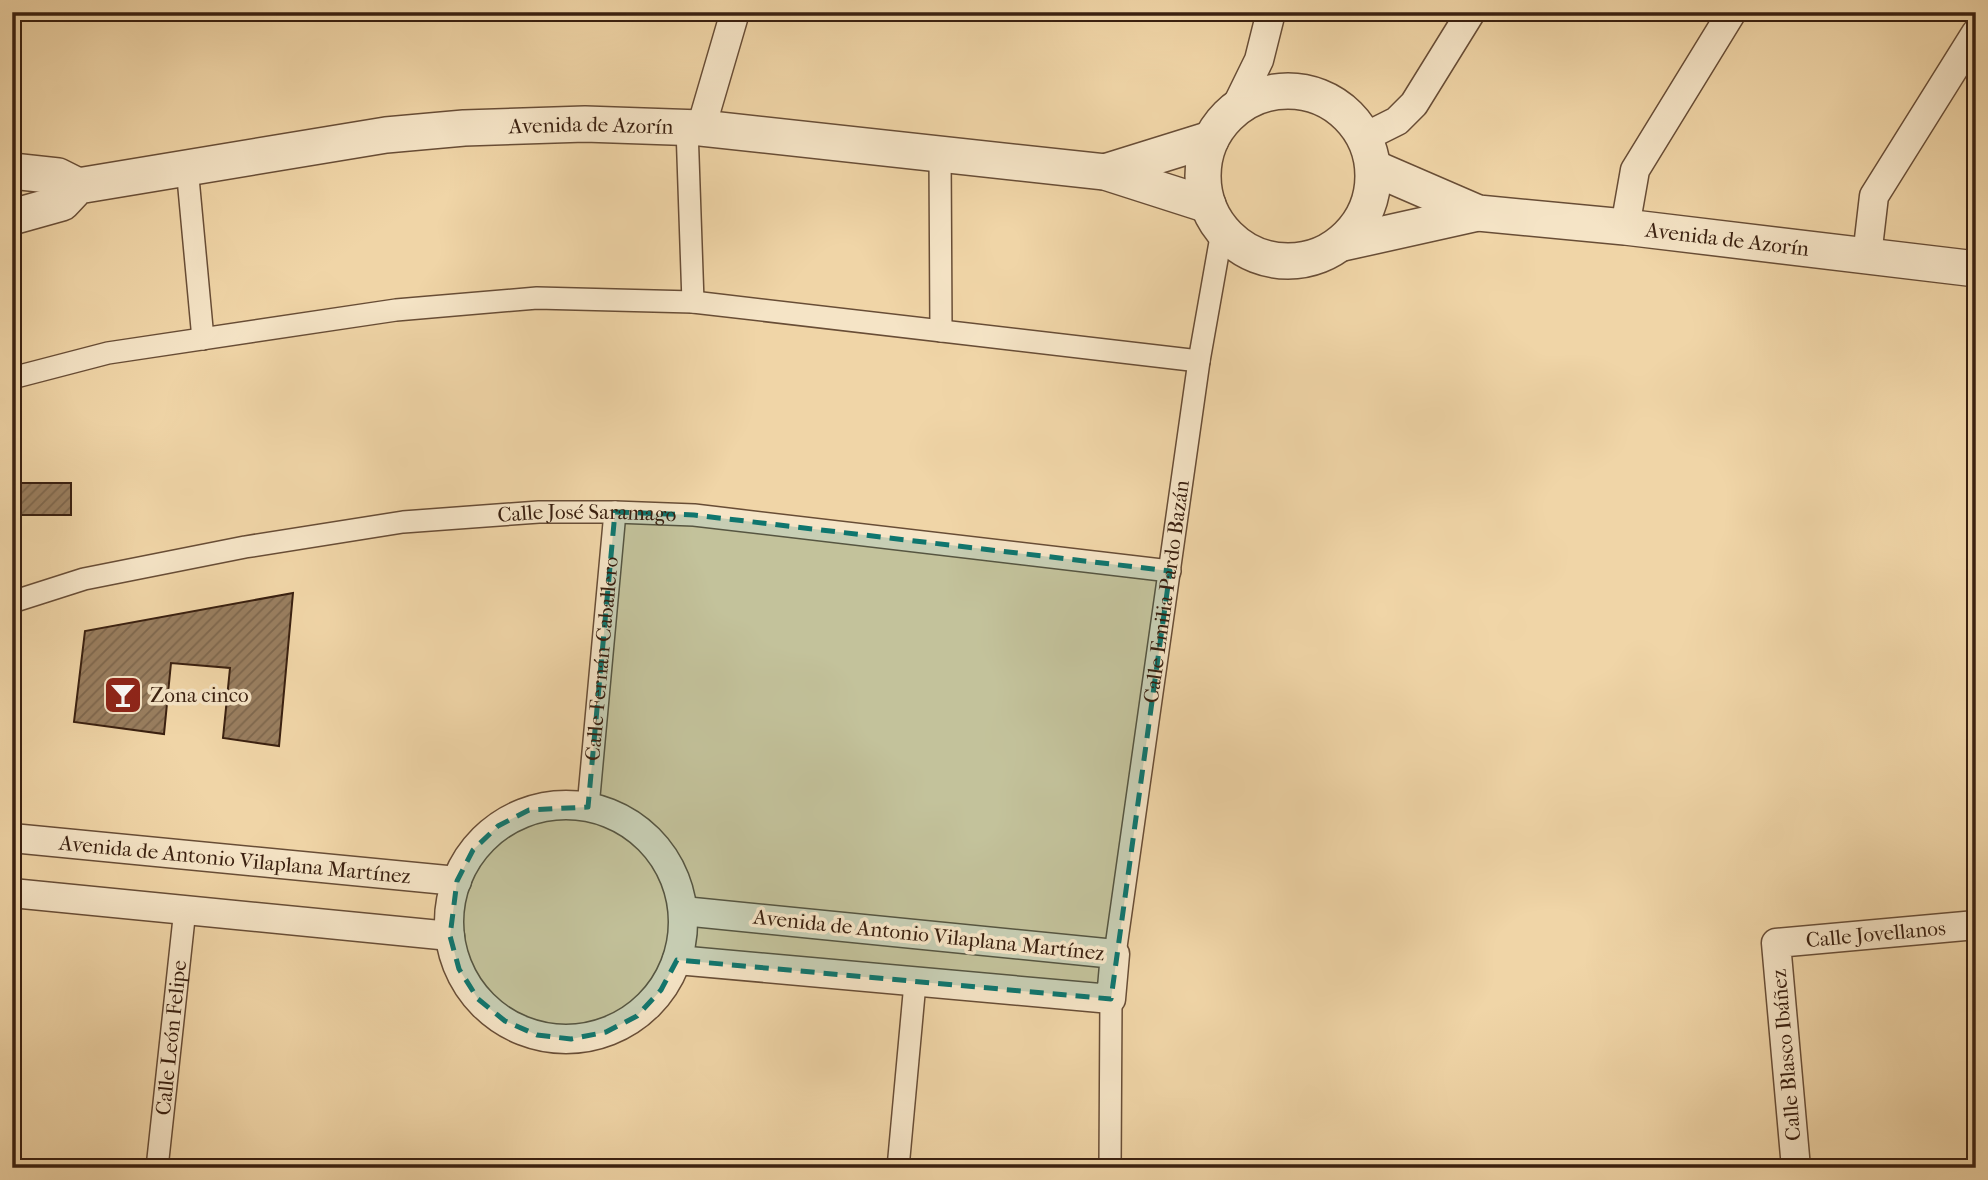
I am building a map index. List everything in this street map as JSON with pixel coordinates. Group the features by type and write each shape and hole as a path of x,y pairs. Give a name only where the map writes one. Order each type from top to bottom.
{"street":[{"path":"693,302 694,128 735,12"},
{"path":"1235,109 1259,60 1271,12"},
{"path":"1370,153 1414,104 1471,12"},
{"path":"1625,227 1635,170 1732,12"},
{"path":"1867,256 1874,196 1976,33"},
{"path":"1281,91 1306,92 1330,101 1350,117 1370,153 1372,196 1361,222 1343,243 1320,257 1293,263 1267,260 1242,249 1215,218 1203,183 1204,161 1211,139 1235,109 1257,96 1281,91"},
{"name":"Avenida de Azorín","path":"12,218 62,203 78,187 352,140 464,128 585,124 694,128 1105,172"},
{"path":"1105,172 1211,139"},
{"path":"940,153 941,331"},
{"path":"1370,153 1478,213"},
{"path":"187,167 203,339"},
{"path":"12,171 58,176 78,187"},
{"path":"1105,172 1215,218"},
{"path":"1343,243 1478,213"},
{"name":"Avenida de Azorín","path":"1478,213 1625,227 1976,269"},
{"name":"Calle Emilia Pardo Bazán","path":"1115,954 1199,361 1215,218"},
{"path":"12,379 108,353 396,310 537,298 693,302 1199,361"},
{"name":"Calle José Saramago","path":"12,602 97,576 244,547 403,522 539,512 694,515 1170,571"},
{"name":"Calle Fernán Caballero","path":"588,807 615,512"},
{"path":"564,804 588,807 631,823 656,847 675,877 683,911 677,960 661,990 637,1016 606,1032 571,1039 537,1035 505,1021 478,999 459,969 450,936 450,908 457,881 473,850 498,826 529,810 564,804"},
{"name":"Avenida de Antonio Vilaplana Martínez","path":"12,838 457,881"},
{"path":"12,893 450,936"},
{"name":"Calle León Felipe","path":"158,1168 185,909"},
{"name":"Avenida de Antonio Vilaplana Martínez","path":"683,911 1115,954 1111,999"},
{"name":"Calle Jovellanos","path":"1776,943 1976,925"},
{"name":"Calle Blasco Ibáñez","path":"1776,943 1796,1168"},
{"path":"677,960 1111,999 1110,1168"},
{"path":"898,1168 915,983"}],"highlighted area":[{"path":"615,512 694,515 1170,571 1111,999 677,960 661,990 637,1016 606,1032 571,1039 537,1035 505,1021 478,999 459,969 450,936 457,881 473,850 498,826 529,810 588,807"}],"building":[{"path":"12,483 71,483 71,515 12,515"},
{"name":"Zona cinco","path":"293,593 279,746 223,738 230,668 171,663 164,734 74,722 85,631"}],"place":[{"name":"Zona cinco","path":"123,695"}]}
